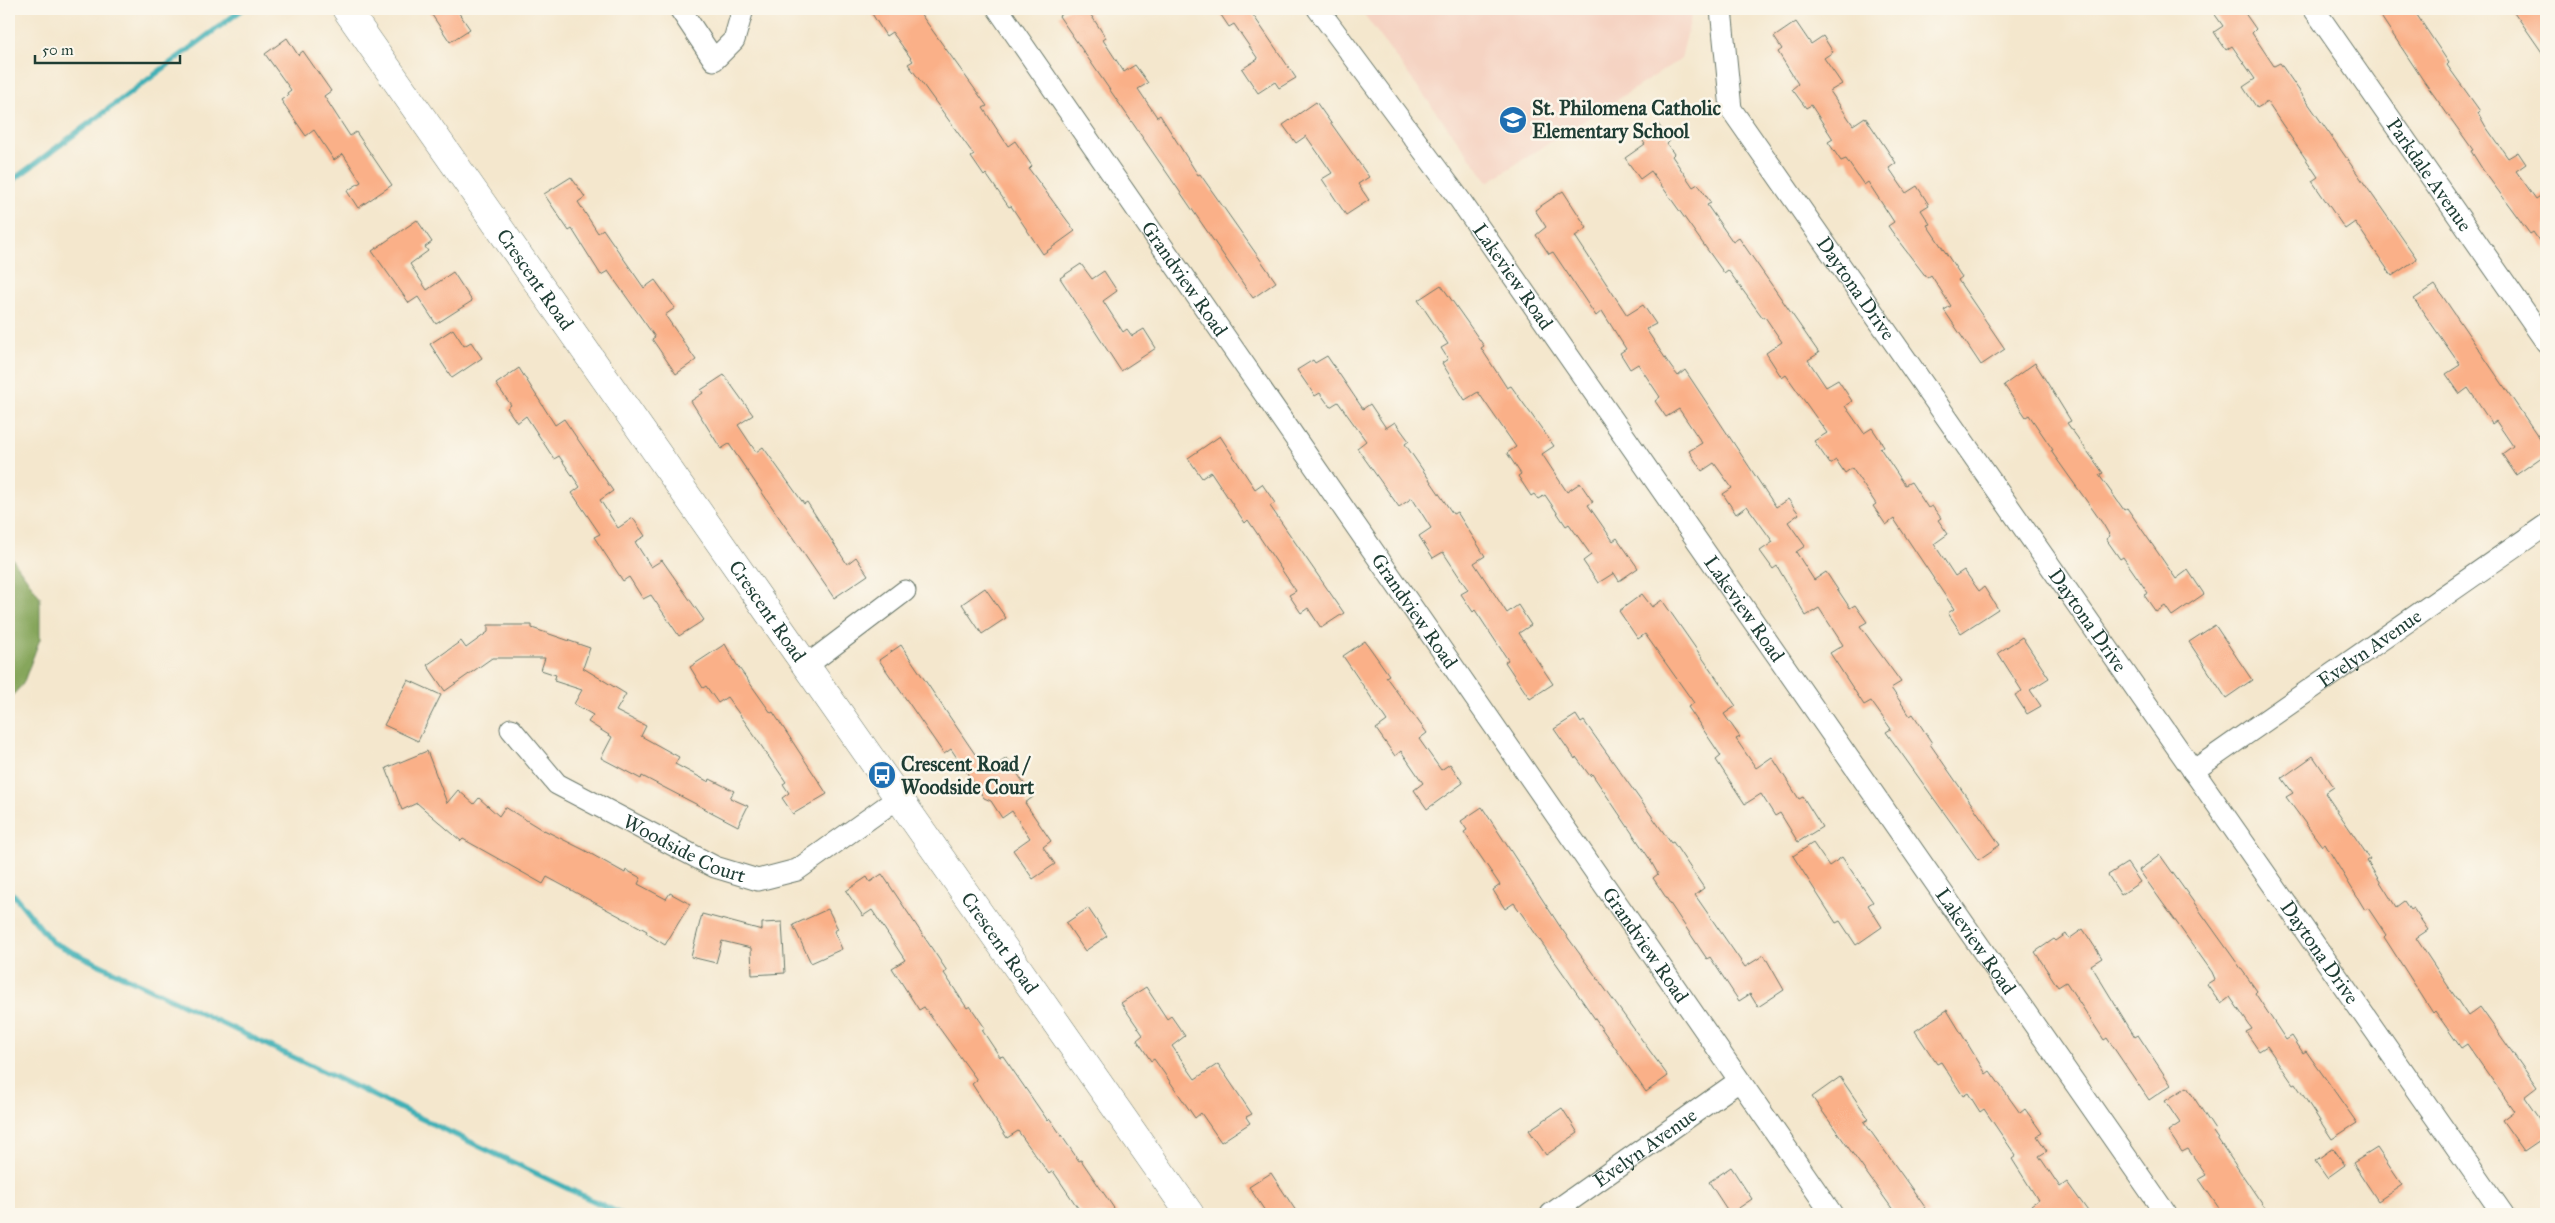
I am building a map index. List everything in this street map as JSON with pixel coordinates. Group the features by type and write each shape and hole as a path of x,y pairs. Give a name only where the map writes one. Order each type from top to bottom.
{"street":[{"name":"Crescent Road","path":"346,9 1190,1214"},
{"path":"680,9 714,60 734,40 743,9"},
{"name":"Grandview Road","path":"998,9 1832,1214"},
{"name":"Lakeview Road","path":"1318,9 1460,200 2166,1214"},
{"name":"Daytona Drive","path":"1721,9 1731,109 2503,1214"},
{"name":"Parkdale Avenue","path":"2314,9 2546,342"},
{"name":"Evelyn Avenue","path":"2192,771 2546,525"},
{"path":"806,666 905,591"},
{"name":"Woodside Court","path":"511,729 557,784 715,867 758,880 797,870 898,798"},
{"name":"Evelyn Avenue","path":"1551,1214 1739,1082"}],"shaded area":[{"name":"St. Philomena Catholic Elementary School","path":"1360,9 1693,9 1681,59 1488,182"}],"green space":[{"path":"9,554 40,597 40,639 23,684 9,699"}],"building":[{"path":"428,9 456,9 470,29 450,42"},
{"path":"869,9 917,9 987,106 983,108 1008,146 1015,141 1032,166 1029,169 1075,231 1043,254 1011,206 1009,207 986,174 984,176 971,157 974,155 908,64 913,61 892,32 886,36"},
{"path":"1069,9 1087,9 1106,38 1103,40 1124,72 1135,65 1148,83 1138,89 1157,117 1160,115 1198,175 1200,174 1276,282 1253,298 1059,16"},
{"path":"1217,9 1256,9 1251,12 1296,78 1279,88 1275,82 1258,93 1242,69 1258,59 1234,24 1229,27"},
{"path":"2211,9 2242,9 2256,29 2252,33 2274,66 2280,63 2417,259 2392,276 2355,222 2345,229 2312,181 2318,177 2267,102 2257,108 2243,87 2255,79 2232,46 2226,50 2214,32 2223,26"},
{"path":"2376,9 2413,9 2449,63 2447,65 2480,111 2478,113 2486,127 2508,158 2518,152 2526,164 2516,171 2536,199 2546,192 2546,251 2533,232 2530,234 2483,170 2471,151 2473,150 2423,80"},
{"path":"2512,9 2546,9 2546,58"},
{"path":"1796,22 1811,44 1823,36 1833,52 1824,58 1842,84 1830,91 1853,125 1865,117 1896,163 1889,168 1906,193 1917,186 1929,205 1921,210 1930,224 1927,225 1962,277 1958,280 2005,349 1981,365 1944,310 1951,306 1931,275 1927,278 1888,226 1894,222 1868,182 1864,185 1846,159 1841,161 1828,142 1833,139 1811,105 1806,108 1792,89 1798,84 1778,52 1782,49 1774,37"},
{"path":"287,38 298,55 303,51 331,91 324,96 350,136 356,132 392,185 358,208 347,191 361,182 343,154 334,160 314,130 306,136 281,100 291,90 265,54"},
{"path":"1316,102 1369,177 1358,184 1369,200 1346,215 1322,179 1332,173 1306,136 1296,143 1283,125"},
{"path":"1658,124 1670,141 1667,144 1674,154 1672,156 1693,187 1698,184 1711,203 1707,205 1733,242 1739,238 1819,353 1808,360 1826,387 1838,380 1852,401 1845,406 1864,433 1872,428 1884,446 1880,448 1905,485 1911,482 1928,508 1932,506 1941,518 1938,520 1948,534 1934,544 1955,576 1964,570 1979,591 1984,587 1998,609 1961,633 1948,613 1954,609 1894,519 1886,525 1873,506 1876,504 1852,468 1845,473 1836,460 1830,464 1814,441 1827,433 1786,375 1782,378 1766,353 1782,342 1765,317 1763,318 1728,270 1724,273 1651,171 1640,179 1625,158 1645,144 1640,137"},
{"path":"571,177 585,197 578,202 598,233 603,229 644,288 655,280 675,308 665,315 696,360 676,374 652,339 655,337 608,271 601,275 572,229 569,231 544,194"},
{"path":"1563,191 1587,228 1575,236 1627,315 1643,305 1656,324 1646,329 1671,367 1678,376 1685,370 1776,507 1788,499 1799,514 1788,522 1805,546 1796,552 1814,580 1826,572 1850,608 1855,605 1867,622 1860,626 1901,682 1891,688 1910,716 1913,714 1932,743 1930,744 2000,845 1978,860 1886,732 1891,729 1871,701 1864,705 1830,653 1843,645 1819,608 1806,616 1777,566 1773,569 1760,551 1773,542 1747,506 1736,514 1723,494 1732,488 1714,463 1702,471 1689,451 1702,443 1679,409 1666,417 1655,401 1660,397 1638,364 1630,369 1620,353 1626,349 1602,311 1596,316 1553,252 1549,254 1536,235 1546,227 1535,210"},
{"path":"417,220 432,242 425,247 428,251 410,264 427,290 453,272 472,301 436,324 418,297 409,303 372,251"},
{"path":"1081,264 1092,279 1104,271 1117,291 1103,301 1123,332 1127,329 1132,336 1144,329 1156,348 1121,371 1060,278"},
{"path":"1441,285 1484,346 1481,348 1507,388 1511,386 1554,446 1542,454 1567,492 1580,483 1593,502 1588,505 1613,541 1617,538 1638,568 1619,581 1614,573 1598,583 1583,561 1591,555 1569,524 1566,526 1545,495 1538,499 1534,494 1531,496 1518,476 1521,474 1507,453 1516,447 1478,392 1465,400 1442,363 1448,359 1441,348 1448,344 1418,300"},
{"path":"2435,285 2546,448 2546,454 2516,475 2502,454 2513,446 2496,421 2492,424 2468,388 2460,394 2446,374 2460,365 2414,299"},
{"path":"453,329 464,346 471,342 482,358 452,378 430,344"},
{"path":"1327,356 1363,409 1370,404 1386,428 1395,422 1409,441 1405,444 1453,514 1457,512 1485,556 1474,563 1507,613 1518,605 1531,625 1519,633 1553,684 1530,699 1505,662 1508,660 1475,610 1473,612 1461,594 1468,590 1443,552 1433,558 1419,536 1431,528 1412,498 1399,507 1357,448 1366,441 1338,402 1330,407 1320,393 1315,396 1297,370 1313,360 1315,363"},
{"path":"2035,363 2071,421 2067,423 2103,473 2099,475 2124,510 2127,508 2176,579 2188,570 2204,594 2172,616 2165,606 2156,612 2144,595 2148,593 2123,557 2120,559 2106,539 2110,536 2103,524 2051,451 2053,450 2029,415 2026,417 2004,385"},
{"path":"519,368 555,425 564,419 613,491 600,500 618,528 633,518 645,536 635,542 651,567 662,560 704,620 679,636 651,595 643,599 629,577 623,581 594,537 600,534 572,493 580,487 559,456 554,459 526,416 517,423 507,408 511,405 496,384"},
{"path":"724,375 753,415 738,425 756,452 763,447 804,504 807,502 847,564 856,557 868,575 834,598 729,444 721,449 691,401 703,393 701,390"},
{"path":"1220,436 1255,489 1262,484 1275,503 1270,506 1344,613 1321,628 1308,608 1301,613 1289,595 1296,591 1248,520 1245,523 1211,472 1202,478 1188,458"},
{"path":"985,588 1006,618 982,634 962,604"},
{"path":"1642,594 1652,607 1662,600 1736,706 1724,714 1740,737 1736,739 1756,768 1772,757 1799,799 1803,797 1822,827 1798,842 1780,813 1775,816 1761,794 1745,804 1716,760 1721,756 1688,707 1694,703 1645,634 1638,639 1619,611"},
{"path":"488,625 532,625 532,628 590,648 583,668 626,694 616,711 646,726 641,736 679,757 675,764 709,782 710,779 734,791 730,798 748,806 738,826 642,776 641,779 601,758 612,737 588,722 593,715 574,704 582,690 554,681 556,675 541,670 545,658 492,658 445,691 427,665 461,641 466,648 488,632"},
{"path":"2215,625 2252,680 2226,698 2189,642"},
{"path":"2022,637 2049,678 2030,690 2041,706 2027,714 2015,695 2022,691 1998,653"},
{"path":"1365,641 1389,675 1386,677 1427,733 1419,739 1441,770 1450,764 1463,783 1427,809 1414,790 1423,783 1401,751 1395,756 1376,729 1387,721 1343,656"},
{"path":"725,644 737,665 771,713 773,712 827,794 793,814 782,798 789,793 783,784 786,782 745,722 727,697 718,703 706,686 703,688 690,667"},
{"path":"901,645 979,760 985,756 993,767 1007,758 1033,797 1025,803 1051,841 1043,847 1055,864 1033,879 1013,850 1030,838 1012,811 1002,818 991,801 984,798 951,749 944,754 879,660"},
{"path":"408,680 441,695 418,741 384,725"},
{"path":"1576,715 1581,723 1584,721 1671,843 1673,842 1704,888 1695,895 1745,967 1764,955 1784,990 1758,1007 1750,994 1739,1001 1710,957 1707,959 1653,878 1658,874 1649,858 1592,774 1590,776 1576,757 1575,759 1554,729"},
{"path":"427,751 447,803 458,790 474,804 479,798 499,816 505,807 544,831 584,850 625,873 626,870 641,878 638,884 666,899 670,893 690,904 665,945 646,933 647,931 547,877 543,884 463,839 461,841 417,803 402,810 386,768"},
{"path":"2313,756 2334,787 2325,793 2370,859 2367,861 2396,907 2404,901 2410,910 2413,908 2428,930 2416,938 2468,1016 2480,1007 2537,1087 2524,1097 2546,1129 2546,1136 2524,1151 2502,1120 2514,1111 2467,1044 2461,1048 2435,1011 2433,1013 2384,937 2386,935 2368,908 2365,910 2325,844 2322,846 2286,797 2293,793 2282,778"},
{"path":"1482,807 1561,928 1668,1076 1646,1092 1514,903 1505,909 1493,890 1500,885 1464,832 1467,830 1461,821"},
{"path":"1813,843 1829,866 1842,857 1873,902 1868,905 1882,927 1856,945 1840,921 1836,923 1793,856"},
{"path":"2160,855 2257,991 2255,993 2286,1040 2292,1036 2303,1053 2306,1051 2357,1123 2332,1139 2295,1083 2293,1084 2267,1046 2259,1051 2246,1032 2252,1029 2230,997 2221,1004 2207,984 2215,979 2212,972 2139,870"},
{"path":"2127,863 2140,882 2121,895 2108,875"},
{"path":"882,874 947,971 944,973 967,1008 970,1006 985,1028 982,1030 1000,1057 1003,1056 1048,1121 1050,1119 1079,1161 1081,1160 1118,1214 1082,1214 1053,1171 1049,1174 1018,1131 1007,1138 972,1084 977,1080 924,1007 919,1010 892,968 905,960 872,910 863,916 846,891 867,877 870,882"},
{"path":"1088,908 1107,936 1085,951 1066,923"},
{"path":"828,909 838,929 834,931 842,949 811,963 793,925"},
{"path":"702,914 762,930 762,923 782,922 785,973 752,975 751,948 722,941 716,963 691,957"},
{"path":"2083,929 2102,958 2091,965 2135,1037 2138,1035 2171,1085 2149,1100 2107,1038 2104,1040 2066,982 2058,987 2035,952 2054,939 2056,941 2066,934 2069,939"},
{"path":"1146,987 1167,1019 1171,1016 1185,1036 1172,1046 1195,1079 1218,1064 1252,1114 1246,1117 1250,1123 1221,1142 1201,1113 1195,1118 1154,1059 1151,1061 1137,1040 1143,1035 1121,1003"},
{"path":"1947,1010 1986,1074 1990,1071 2020,1113 2025,1109 2042,1133 2037,1136 2047,1151 2039,1156 2060,1187 2067,1182 2090,1214 2037,1214 2031,1205 2038,1200 2012,1159 2016,1156 1984,1109 1980,1112 1968,1093 1963,1096 1941,1062 1937,1064 1915,1031"},
{"path":"1840,1077 1869,1119 1864,1122 1930,1214 1896,1214 1812,1097"},
{"path":"2187,1087 2215,1130 2213,1132 2269,1214 2223,1214 2199,1179 2206,1175 2188,1149 2182,1152 2168,1131 2180,1123 2165,1101"},
{"path":"1562,1108 1578,1133 1546,1155 1529,1130"},
{"path":"2333,1148 2345,1165 2327,1178 2315,1161"},
{"path":"2377,1148 2402,1185 2378,1201 2353,1163"},
{"path":"1731,1167 1752,1199 1730,1214 1709,1182"},
{"path":"1271,1173 1298,1214 1267,1214 1249,1187"}],"waterway":[{"path":"9,183 243,9"},
{"path":"9,892 14,895 52,942 621,1214"}],"place":[{"name":"St. Philomena Catholic Elementary School","path":"1513,120"},
{"name":"Crescent Road / Woodside Court","path":"882,775"}]}
